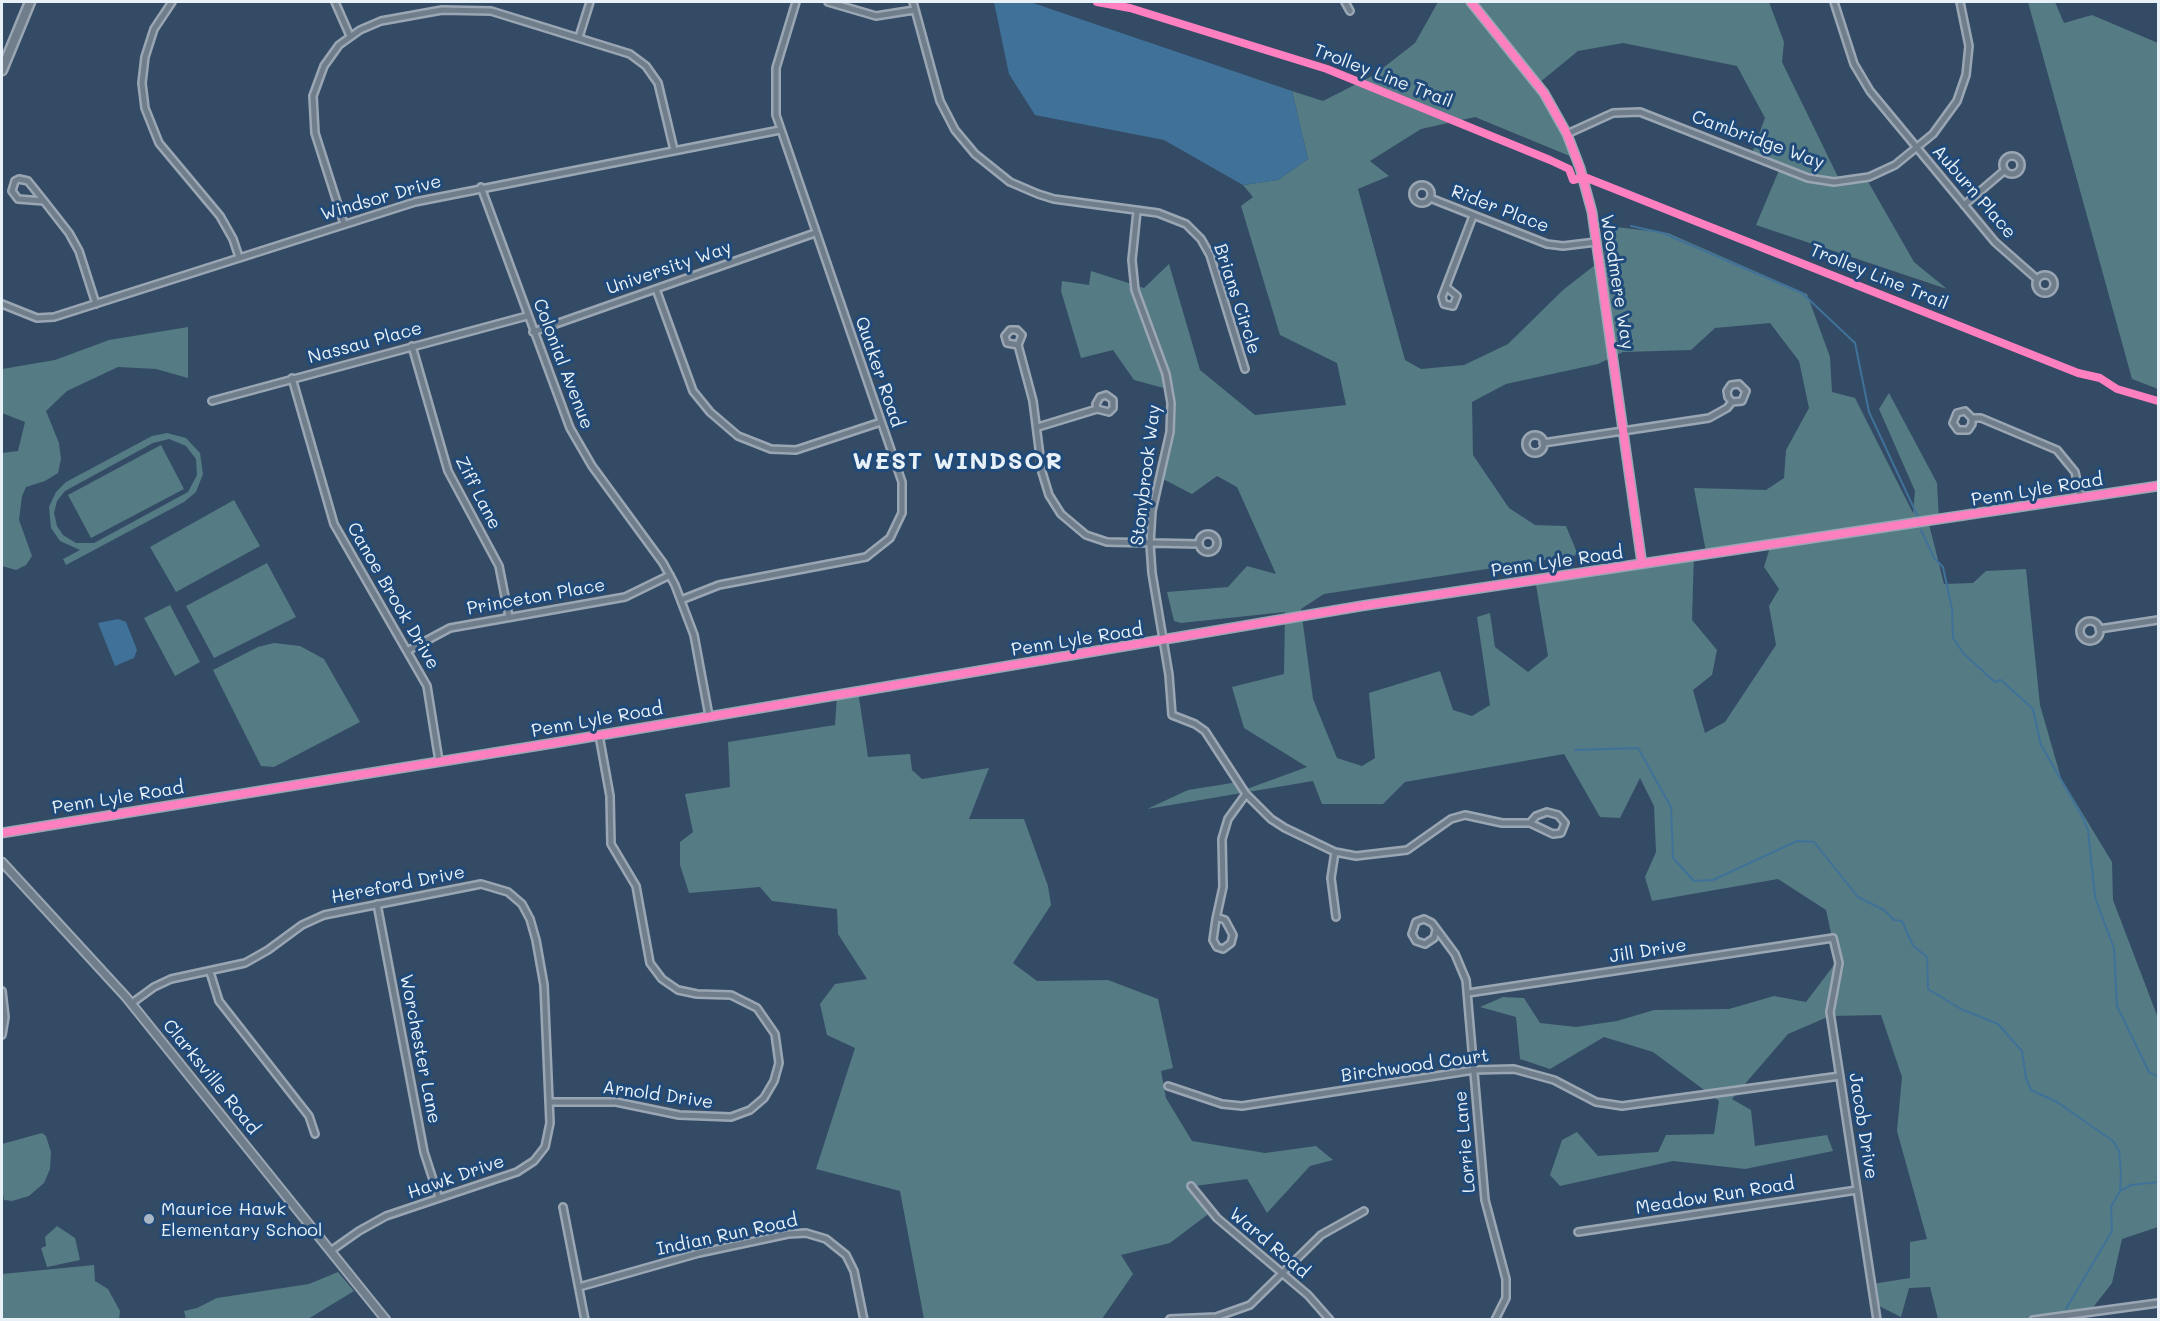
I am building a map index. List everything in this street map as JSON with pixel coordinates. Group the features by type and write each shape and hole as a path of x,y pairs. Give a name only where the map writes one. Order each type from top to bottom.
{"main road":[{"path":"2,70 30,2"}],"street":[{"path":"25,2 25,14"},
{"path":"172,2 154,29 147,50 142,83 145,108 159,144 220,216 233,239 238,257"},
{"path":"335,2 350,36"},
{"path":"579,37 590,2"},
{"name":"Quaker Road","path":"681,600 719,585 855,561 883,546 900,522 904,502 902,482 780,130 775,99 776,68 796,2"},
{"path":"828,2 876,16 914,10"},
{"name":"Brians Circle","path":"913,2 936,87 947,116 965,144 985,164 1010,182 1038,195 1137,210 1177,219 1201,238 1210,255 1245,369"},
{"path":"1345,2 1350,11"},
{"name":"Woodmere Way","path":"1471,2 1531,74 1567,134 1586,188 1596,242 1642,564"},
{"name":"Auburn Place","path":"1834,2 1848,49 1861,78 1995,242 2037,279"},
{"name":"Cambridge Way","path":"1567,134 1613,113 1640,112 1808,178 1834,182 1857,180 1881,173 1916,148 1943,123 1957,100 1964,82 1969,46 1960,2"},
{"path":"344,224 315,134 312,109 316,85 324,66 350,36 381,21 460,9 507,14 630,54 646,66 662,93 674,150"},
{"name":"Windsor Drive","path":"2,304 28,315 46,318 415,202 481,187 780,130"},
{"path":"1964,205 2005,170"},
{"path":"44,201 18,199 12,191 15,182 19,179 28,181 44,201 74,241 96,304"},
{"name":"Colonial Avenue","path":"481,187 560,408 580,448 670,575 681,600"},
{"name":"Rider Place","path":"1430,198 1546,244 1563,246 1596,242"},
{"name":"Stonybrook Way","path":"1137,210 1132,260 1135,290 1166,374 1171,403 1170,432 1152,511 1150,544 1172,715 1195,724 1205,731 1246,794"},
{"path":"1446,287 1473,216"},
{"name":"University Way","path":"533,332 815,233"},
{"path":"656,289 693,392 710,412 738,436 771,449 796,450 881,422"},
{"name":"Nassau Place","path":"212,401 527,316"},
{"path":"1018,345 1038,427 1044,484 1054,506 1068,522 1086,535 1107,543 1199,544"},
{"name":"Ziff Lane","path":"412,346 448,471 499,566 509,617"},
{"name":"Canoe Brook Drive","path":"292,378 334,524 427,686 439,761"},
{"path":"1543,443 1700,420 1718,414 1732,402"},
{"path":"1038,427 1097,409"},
{"path":"1972,418 1981,418 2057,450 2075,472 2081,498"},
{"name":"Penn Lyle Road","path":"2,833 1361,606 2158,486"},
{"name":"Princeton Place","path":"407,651 450,628 625,597 670,575"},
{"path":"681,600 699,655 709,716"},
{"path":"2099,629 2158,620"},
{"name":"Arnold Drive","path":"549,1102 616,1102 679,1115 731,1117 750,1110 764,1098 774,1081 779,1063 775,1034 757,1008 731,995 697,994 678,990 662,980 650,963 636,886 611,844 610,796 599,735"},
{"path":"1216,919 1225,920 1233,935 1231,943 1223,949 1217,947 1213,940 1216,919 1223,886 1222,839 1233,811 1246,794 1285,828 1335,852 1356,856 1407,850 1451,819 1465,815 1502,823 1530,823 1557,834 1565,827 1563,819 1547,812 1536,816 1530,823"},
{"path":"1335,852 1331,878 1336,917"},
{"name":"Clarksville Road","path":"2,862 132,1003 386,1320"},
{"name":"Hereford Drive","path":"132,1003 162,982 234,967 258,957 313,919 481,884 508,892 522,904 531,920 544,985 549,1102"},
{"name":"Worchester Lane","path":"377,904 424,1152 439,1198"},
{"path":"1420,920 1429,920 1436,930 1434,938 1425,944 1416,941 1412,934 1413,926 1420,920"},
{"name":"Lorrie Lane","path":"1436,930 1455,954 1468,993 1485,1200 1506,1279 1506,1298 1494,1320"},
{"name":"Jill Drive","path":"1468,993 1833,938"},
{"name":"Jacob Drive","path":"1833,938 1839,963 1830,1012 1877,1320"},
{"path":"210,972 219,1001 309,1116 315,1134"},
{"path":"2,991 5,1017 2,1035"},
{"name":"Birchwood Court","path":"1168,1086 1222,1104 1242,1106 1474,1070 1514,1070 1539,1074 1596,1102 1622,1106 1840,1076"},
{"name":"Hawk Drive","path":"332,1250 372,1223 517,1172 534,1161 545,1147 549,1102"},
{"name":"Ward Road","path":"1191,1186 1216,1218 1308,1295 1330,1320"},
{"name":"Meadow Run Road","path":"1578,1232 1857,1190"},
{"path":"563,1207 585,1320"},
{"path":"1170,1320 1216,1317 1239,1310 1259,1298 1321,1235 1364,1211"},
{"name":"Indian Run Road","path":"579,1287 699,1253 788,1234 807,1233 826,1239 846,1255 854,1271 864,1320"},
{"path":"2032,1320 2158,1303"}],"green space":[{"path":"1438,2 1769,2 1784,42 1782,62 1840,181 1866,178 1914,262 1947,289 1756,225 1780,168 1752,153 1765,118 1737,66 1623,43 1578,51 1539,83 1577,159 1475,117 1421,129 1370,161 1389,176 1358,189 1405,360 1421,369 1464,365 1508,344 1563,290 1604,258 1607,226 1668,233 1807,294 1830,357 1832,392 1855,398 1913,513 1915,491 1879,409 1889,393 1937,483 1939,521 1929,524 1944,584 1973,583 1986,571 2026,569 2040,705 2061,778 2112,862 2113,900 2158,1018 2158,1227 2122,1239 2112,1283 2084,1319 1938,1319 1930,1287 1909,1288 1901,1317 1879,1306 1872,1284 1910,1278 1910,1242 1927,1239 1897,1131 1902,1077 1881,1015 1830,1016 1788,1034 1732,1099 1751,1110 1755,1146 1827,1135 1833,1151 1745,1169 1673,1161 1560,1186 1550,1175 1562,1140 1577,1132 1598,1156 1658,1152 1666,1135 1714,1134 1719,1101 1653,1052 1604,1037 1550,1069 1520,1059 1516,1017 1480,1007 1503,997 1524,998 1540,1023 1576,1027 1617,1021 1654,1010 1729,1009 1774,996 1806,1002 1837,961 1826,910 1778,879 1652,901 1645,877 1656,852 1654,806 1640,778 1620,818 1600,817 1564,754 1405,782 1383,804 1322,804 1313,781 1147,809 1188,790 1238,782 1244,790 1307,767 1244,728 1232,687 1284,674 1285,612 1181,623 1174,621 1167,592 1228,587 1247,566 1276,574 1237,487 1217,476 1192,494 1159,477 1170,429 1171,390 1134,380 1113,350 1081,358 1061,291 1062,281 1089,285 1091,271 1144,288 1169,264 1200,370 1255,415 1346,405 1337,363 1280,335 1241,206 1253,197 1243,185 1278,180 1308,159 1292,91 1323,101 1374,75 1415,43","holes":["1770,323 1799,361 1809,408 1786,450 1784,478 1766,490 1694,488 1706,552 1771,544 1764,567 1779,589 1769,606 1776,645 1725,722 1705,733 1693,690 1712,675 1717,650 1692,620 1694,553 1536,585 1548,656 1528,672 1495,647 1490,613 1477,617 1490,705 1472,716 1453,710 1440,671 1369,693 1375,758 1362,766 1337,758 1313,699 1301,609 1324,594 1578,555 1566,526 1535,525 1509,508 1473,455 1472,402 1506,384 1598,364 1623,352 1691,350 1715,328"]},
{"path":"2028,2 2055,2 2064,23 2092,15 2158,43 2158,389 2132,379"},
{"path":"188,327 188,378 156,369 118,367 67,391 46,411 59,443 61,459 58,473 45,481 26,487 22,496 19,520 32,556 26,565 16,570 2,566 2,453 18,451 25,422 2,413 2,369 55,360 109,340"},
{"path":"167,433 186,438 200,453 203,474 196,492 184,502 66,565 63,559 80,550 60,541 51,528 49,507 56,492 66,482 152,436","holes":["169,439 186,446 196,459 197,475 188,492 94,543 76,543 63,535 57,526 54,513 57,501 65,491 153,443"]},
{"path":"161,445 184,489 91,538 68,495"},
{"path":"234,500 260,546 176,592 150,547"},
{"path":"267,563 296,617 214,658 186,606"},
{"path":"170,605 200,662 175,676 144,618"},
{"path":"274,643 300,646 324,659 360,722 274,767 261,766 213,670 258,647"},
{"path":"858,691 868,757 910,754 912,770 922,779 989,768 969,819 1024,819 1048,886 1051,905 1013,963 1037,981 1108,980 1158,999 1173,1068 1161,1071 1166,1098 1192,1141 1265,1153 1316,1146 1333,1160 1310,1166 1267,1213 1247,1179 1195,1186 1211,1212 1170,1243 1121,1255 1133,1274 1102,1319 924,1319 900,1191 816,1169 855,1048 827,1035 820,1004 835,984 867,979 838,934 837,909 772,901 760,887 689,893 680,865 680,842 693,832 685,794 730,787 728,742 835,725 837,695"},
{"path":"42,1133 46,1136 51,1152 50,1169 44,1183 29,1196 12,1201 4,1200 2,1144"},
{"path":"57,1226 75,1238 80,1260 47,1267 41,1248 46,1246 45,1237"},
{"path":"94,1265 95,1281 108,1289 120,1311 119,1319 2,1319 2,1274"},
{"path":"338,1272 354,1291 308,1319 186,1319 184,1311 197,1308 217,1298 309,1284"}],"water":[{"path":"994,2 1030,2 1292,91 1308,159 1278,180 1243,185 1164,140 1035,115 1009,74"},
{"path":"118,619 126,622 137,650 134,658 115,666 98,623"}],"waterway":[{"path":"1631,226 1663,233 1802,293 1855,343 1869,412 1918,517"},
{"path":"1921,530 1934,558 1943,567 1952,609 1953,638 1964,654 1995,682 2001,680 2033,709 2041,745 2082,816 2088,830 2095,897 2114,949 2117,1006 2149,1072 2158,1077"},
{"path":"1575,750 1638,748 1671,807 1673,858 1694,881 1713,880 1797,841 1814,842 1858,897 1884,910 1894,920 1902,921 1913,946 1927,957 1928,989 1961,1009 1998,1024 2022,1051 2026,1078 2031,1090 2057,1102 2113,1141 2119,1151 2121,1173 2120,1191 2111,1207 2112,1231 2066,1309"},
{"path":"2120,1191 2131,1185 2158,1182"}],"cycle path":[{"name":"Trolley Line Trail","path":"1097,2 1130,8 1327,69 1550,160 1569,169 1573,180 1577,179"},
{"path":"1471,2 1544,93 1567,134 1580,168 1592,212 1642,564"},
{"name":"Trolley Line Trail","path":"1587,178 2078,373 2100,378 2117,389 2158,401"},
{"path":"2,833 554,743 1361,606 2158,486"}],"place":[{"name":"Maurice Hawk Elementary School","path":"149,1219"}],"district":[{"name":"WEST WINDSOR","path":"958,462"}]}
